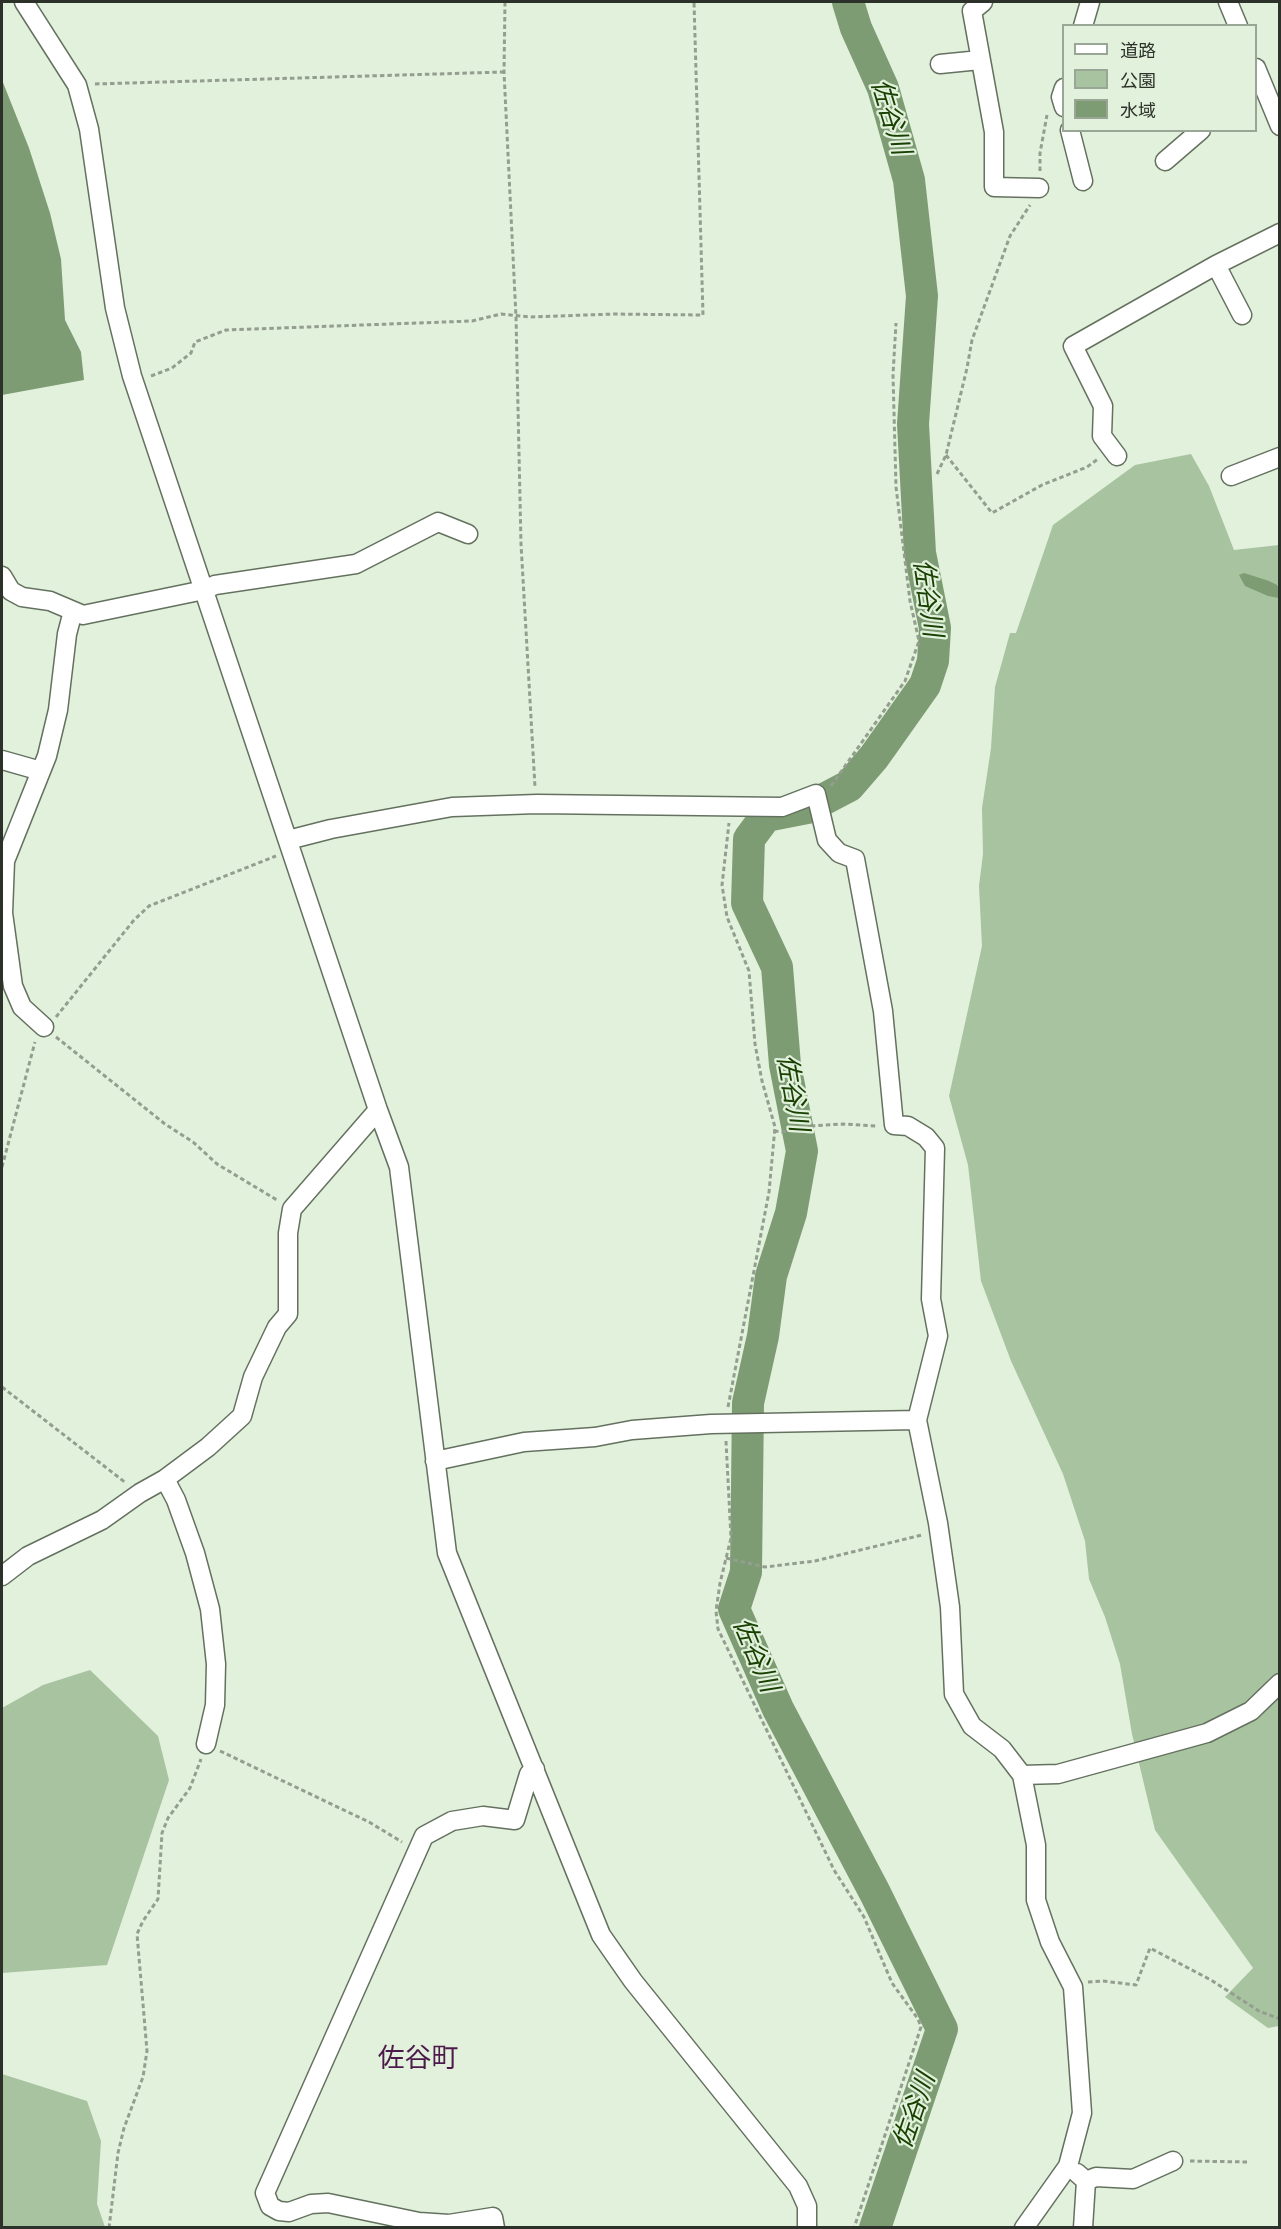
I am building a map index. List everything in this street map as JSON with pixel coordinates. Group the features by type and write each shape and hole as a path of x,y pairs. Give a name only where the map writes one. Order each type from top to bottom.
{"street":[{"path":"24,2 77,85 89,129 115,308 134,382 399,1167 447,1553 602,1935 633,1980 798,2186 807,2206 807,2228"},
{"path":"983,2 972,11 994,132 994,187 1039,188"},
{"path":"1084,24 1090,2"},
{"path":"1228,2 1237,24"},
{"path":"940,64 980,60"},
{"path":"1257,75 1280,126"},
{"path":"1071,132 1083,181"},
{"path":"1165,161 1199,132"},
{"path":"1114,453 1102,436 1103,406 1073,346 1216,265 1280,233"},
{"path":"1216,265 1242,315"},
{"path":"1231,476 1280,457"},
{"path":"2,576 11,591 22,597 50,601 83,615 204,590 214,585 356,564 438,522 468,534"},
{"path":"44,1027 22,1007 13,986 3,913 5,861 47,756 73,610"},
{"path":"2,760 41,771"},
{"path":"290,845 331,829 452,807 537,804 782,807 816,794 827,840 839,853 855,859 883,1011 894,1125 908,1126 926,1137 935,1148 931,1299 938,1336 917,1420 938,1523 950,1608 954,1694 972,1726 1002,1749 1022,1774 1036,1845 1036,1900 1050,1942 1073,1987 1082,2114 1068,2166 1024,2228"},
{"path":"2,1576 28,1556 102,1520 140,1493 165,1479 208,1447 242,1416 253,1377 277,1327 288,1314 288,1233 291,1209 378,1110"},
{"path":"435,1461 524,1442 595,1437 632,1430 725,1424 917,1420"},
{"path":"165,1479 176,1500 195,1553 210,1609 216,1664 215,1705 206,1744"},
{"path":"1022,1774 1058,1774 1207,1733 1251,1711 1280,1683"},
{"path":"495,2228 493,2217 449,2224 419,2222 328,2203 311,2204 289,2212 279,2211 270,2206 265,2193 418,1852 423,1836 452,1821 483,1816 515,1820 528,1774 535,1768"},
{"path":"1086,2181 1096,2177 1132,2178 1173,2161"},
{"path":"1068,2166 1086,2181"},
{"path":"1083,2228 1086,2181"}],"path":[{"path":"505,2 504,72 516,317 521,544 537,804"},
{"path":"134,382 172,368 191,353 195,342 226,330 472,321 501,314 516,317 614,314 703,315 694,2"},
{"path":"77,85 504,72"},
{"path":"937,474 946,455 972,340 1010,236 1039,188 1040,153 1048,110 1062,98"},
{"path":"816,794 829,789 905,681 919,641 910,601 896,487 893,375 896,323"},
{"path":"946,455 992,513 1042,485 1087,467 1114,453"},
{"path":"729,807 722,885 727,917 749,971 755,1044 774,1131 769,1192 725,1424 731,1538 716,1611 718,1629 834,1870 864,1917 892,1983 918,2019 921,2027 854,2228"},
{"path":"2,1167 32,1047 44,1027 56,1016 134,920 149,906 290,845"},
{"path":"44,1027 165,1124 193,1142 217,1164 291,1209"},
{"path":"774,1131 782,1132 811,1126 843,1124 868,1127 894,1125"},
{"path":"2,1387 140,1493"},
{"path":"726,1558 765,1567 814,1561 921,1536 938,1523"},
{"path":"109,2228 118,2153 124,2128 142,2077 147,2051 137,1934 158,1899 162,1833 168,1818 190,1788 206,1744 369,1822 418,1852"},
{"path":"1073,1987 1079,1983 1103,1981 1136,1985 1150,1948 1211,1980 1259,2011 1280,2019"},
{"path":"1173,2161 1249,2162"}],"green space":[{"path":"1191,454 1209,486 1234,550 1279,545 1279,2026 1268,2028 1225,1997 1253,1968 1155,1830 1132,1734 1120,1664 1105,1617 1089,1579 1085,1541 1063,1474 1011,1361 981,1281 968,1165 949,1096 982,946 979,886 983,854 982,808 991,748 995,687 1010,633 1016,633 1053,525 1135,465"},
{"path":"90,1670 158,1736 169,1780 107,1965 2,1973 2,1708 43,1685"},
{"path":"2,2074 87,2101 101,2141 97,2204 105,2227 2,2227"}],"water":[{"path":"2,80 29,148 50,213 61,259 65,320 81,352 84,380 2,395"},
{"path":"1244,573 1277,585 1279,598 1245,586 1239,575"}],"waterway":[{"name":"佐谷川","path":"848,2 856,28 883,88 909,180 922,296 913,424 920,553 935,628 933,661 925,685 874,757 849,786 807,808 766,816 749,839 747,903 777,967 785,1065 802,1151 791,1213 771,1276 763,1336 748,1403 746,1572 734,1609 778,1709 875,1893 942,2029 875,2228"}],"district":[{"name":"佐谷町","path":"418,2059"}]}
